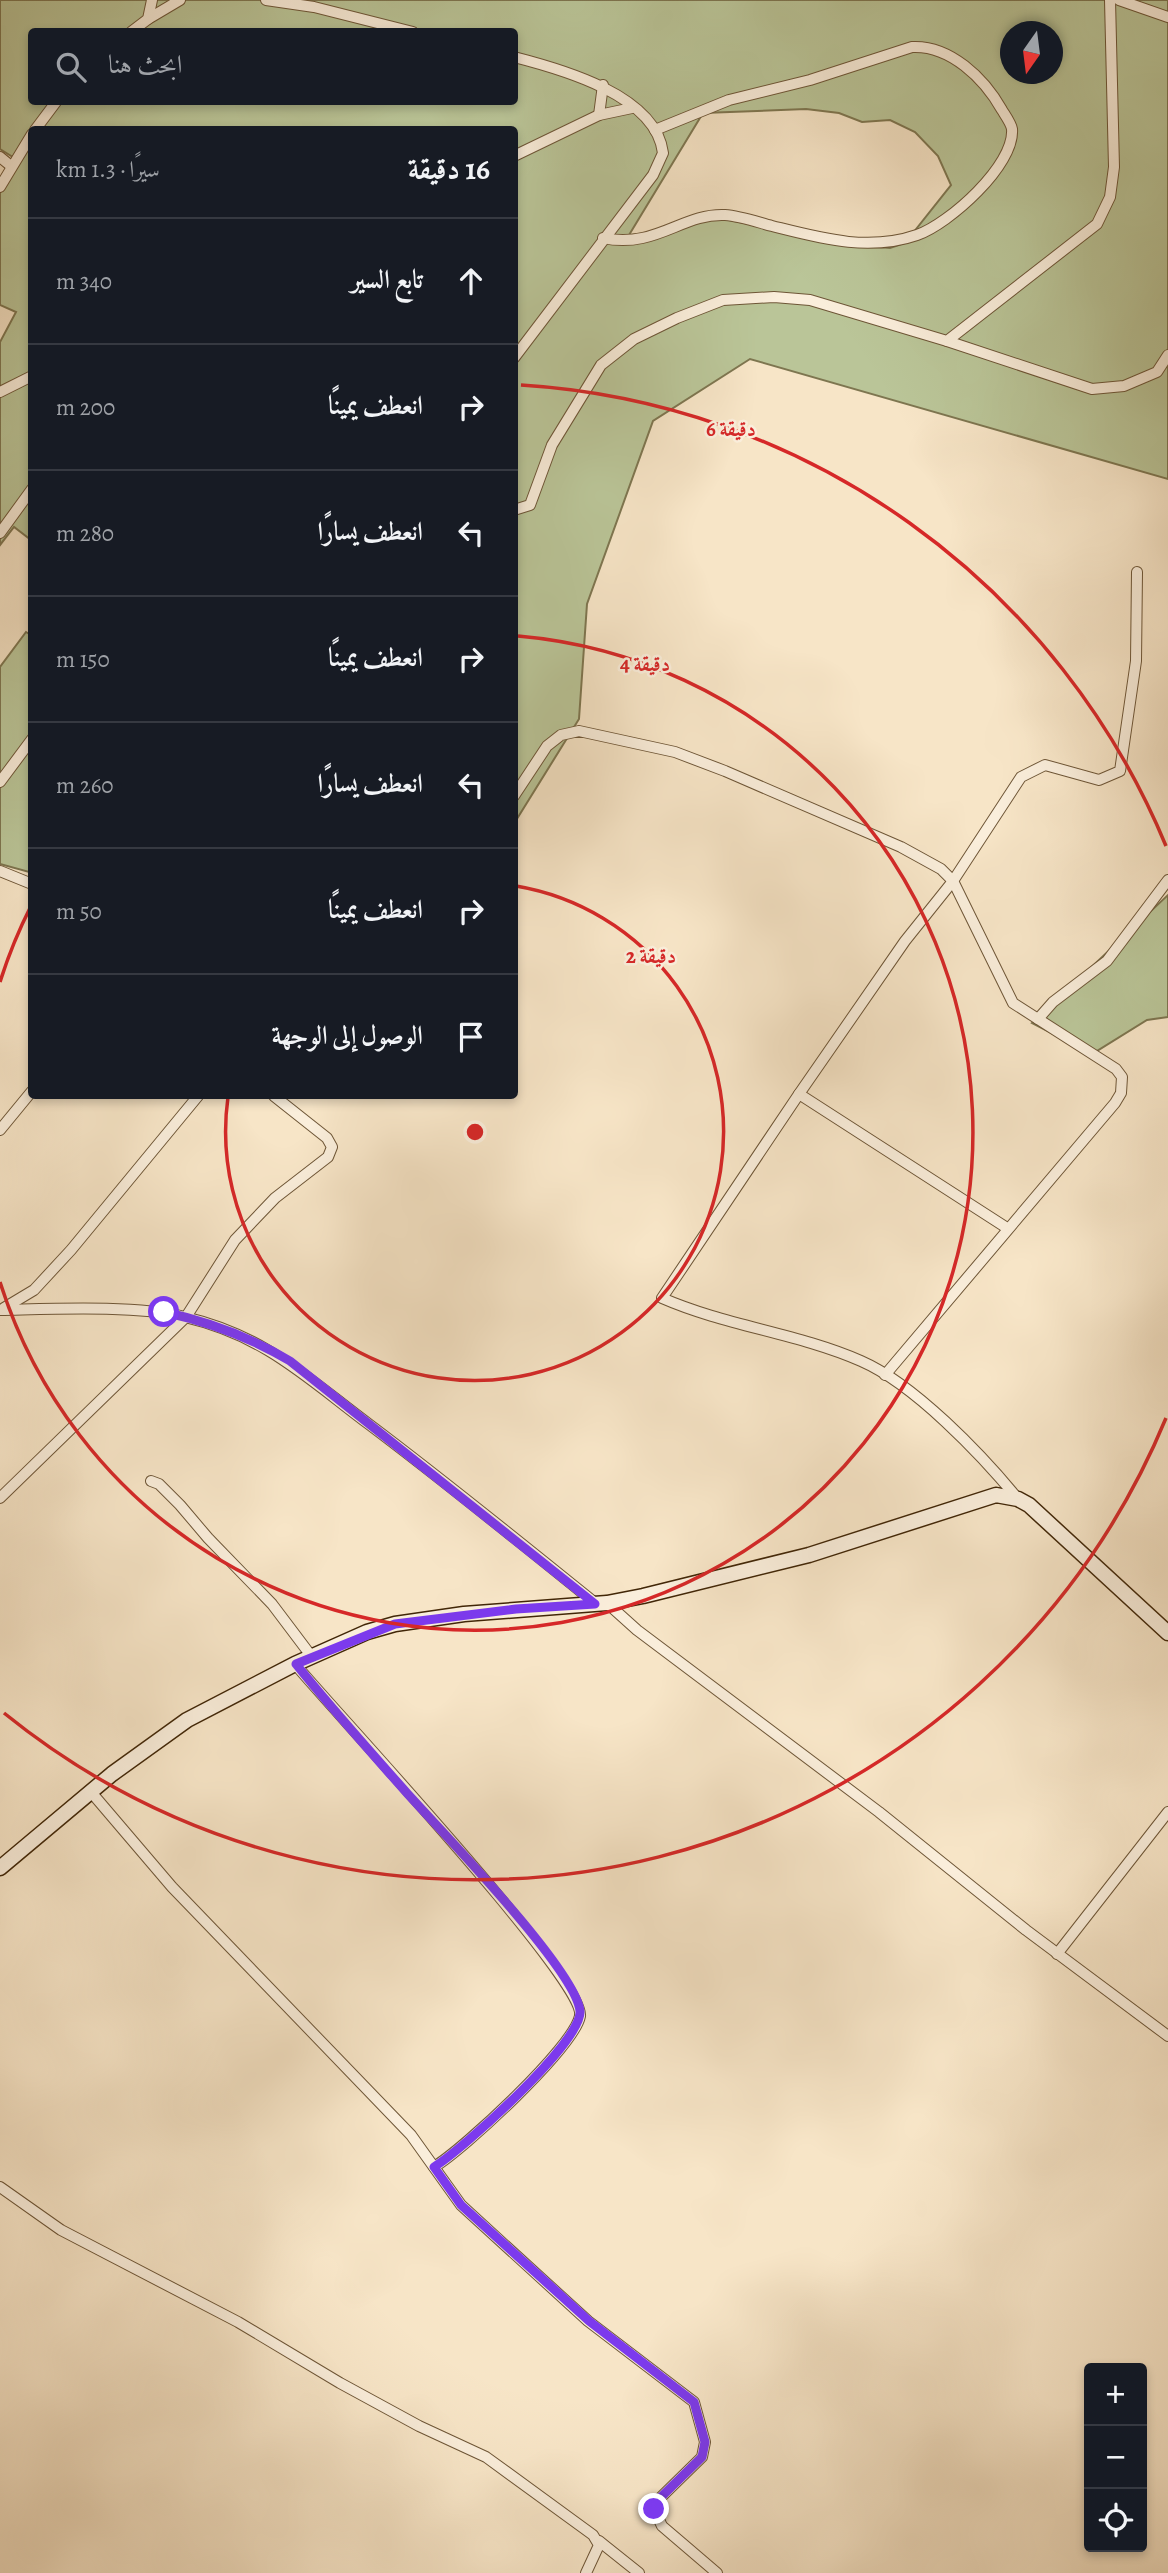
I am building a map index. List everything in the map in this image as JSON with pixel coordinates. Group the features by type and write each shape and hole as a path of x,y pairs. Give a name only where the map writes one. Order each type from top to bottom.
{"street":[{"path":"148,19 152,0"},
{"path":"136,28 180,0"},
{"path":"266,0 314,7 397,28"},
{"path":"947,341 1097,223 1110,197 1114,167 1110,0"},
{"path":"1119,0 1168,17"},
{"path":"603,238 619,242 654,237 708,216 727,215 832,242 870,244 918,235 968,202 1007,154 1012,128 993,94 958,60 929,46 912,47 810,80 729,100 655,130"},
{"path":"518,58 570,72 603,85 632,107 655,130 661,142 660,165 518,353"},
{"path":"599,115 603,85"},
{"path":"38,126 55,105"},
{"path":"518,154 599,115 632,107"},
{"path":"0,187 28,140"},
{"path":"0,157 11,166"},
{"path":"518,509 530,505 552,445 601,365 634,339 677,317 723,300 749,296 810,300 947,341 1092,389 1124,386 1157,372 1168,355"},
{"path":"0,392 28,378"},
{"path":"0,533 28,494"},
{"path":"1137,572 1136,662 1120,771 1099,780 1069,774 1045,765 1021,777 953,881 905,941 662,1298 745,1327 805,1341 859,1360 886,1375 984,1458 1017,1499 1043,1516 1168,1633"},
{"path":"518,790 547,746 561,735 579,731 675,752 901,847 941,869 953,881 1013,1003 1115,1069 1124,1084 1115,1103 1007,1228 886,1375"},
{"path":"0,782 28,744"},
{"path":"0,872 28,882"},
{"path":"1038,1019 1053,1002 1107,961 1168,880"},
{"path":"799,1094 1007,1228"},
{"path":"0,1130 28,1096"},
{"path":"0,1310 34,1290 71,1250 196,1099"},
{"path":"0,1498 187,1317 235,1240 275,1198 330,1152 332,1147 327,1138 278,1099"},
{"path":"0,1310 164,1312 187,1317 259,1343 290,1361 636,1630 879,1812 1057,1954 1168,2036"},
{"path":"152,1481 180,1505 272,1604 312,1657"},
{"path":"0,1868 91,1792 187,1720 296,1664 395,1624 516,1609 601,1603 809,1555 978,1499 996,1495 1017,1499"},
{"path":"296,1664 338,1716 517,1916 557,1967 580,2008 577,2025 550,2059 487,2126 457,2153 434,2167"},
{"path":"91,1792 172,1887 411,2135 461,2205 589,2321 694,2402 705,2442 702,2457 657,2501 654,2509 662,2526 717,2573"},
{"path":"1057,1954 1168,1812"},
{"path":"0,2187 61,2230 238,2322 408,2420 486,2457 571,2517 639,2573"},
{"path":"586,2573 598,2550 598,2541"}],"green space":[{"path":"0,0 1168,0 1168,479 750,359 653,421 587,604 579,719 518,817 518,126 28,126 28,538 14,527 0,545 0,342 16,312 0,305 0,192 16,159 0,149","holes":["806,109 839,113 862,122 890,120 915,132 938,156 951,185 905,243 890,248 855,245 709,216 675,230 629,235 703,113"]},
{"path":"26,632 28,633 28,872 0,864 0,667"},
{"path":"1168,895 1168,1017 1147,1020 1092,1054 1032,1023"}],"route":[{"path":"164,1312 230,1330 290,1361 339,1402 438,1476 595,1604 464,1614 395,1624 368,1632 296,1664 338,1716 517,1916 557,1967 577,2000 580,2008 577,2025 550,2059 487,2126 457,2153 434,2167 461,2205 589,2321 694,2402 705,2442 702,2457 683,2479 657,2501 654,2509"}]}
